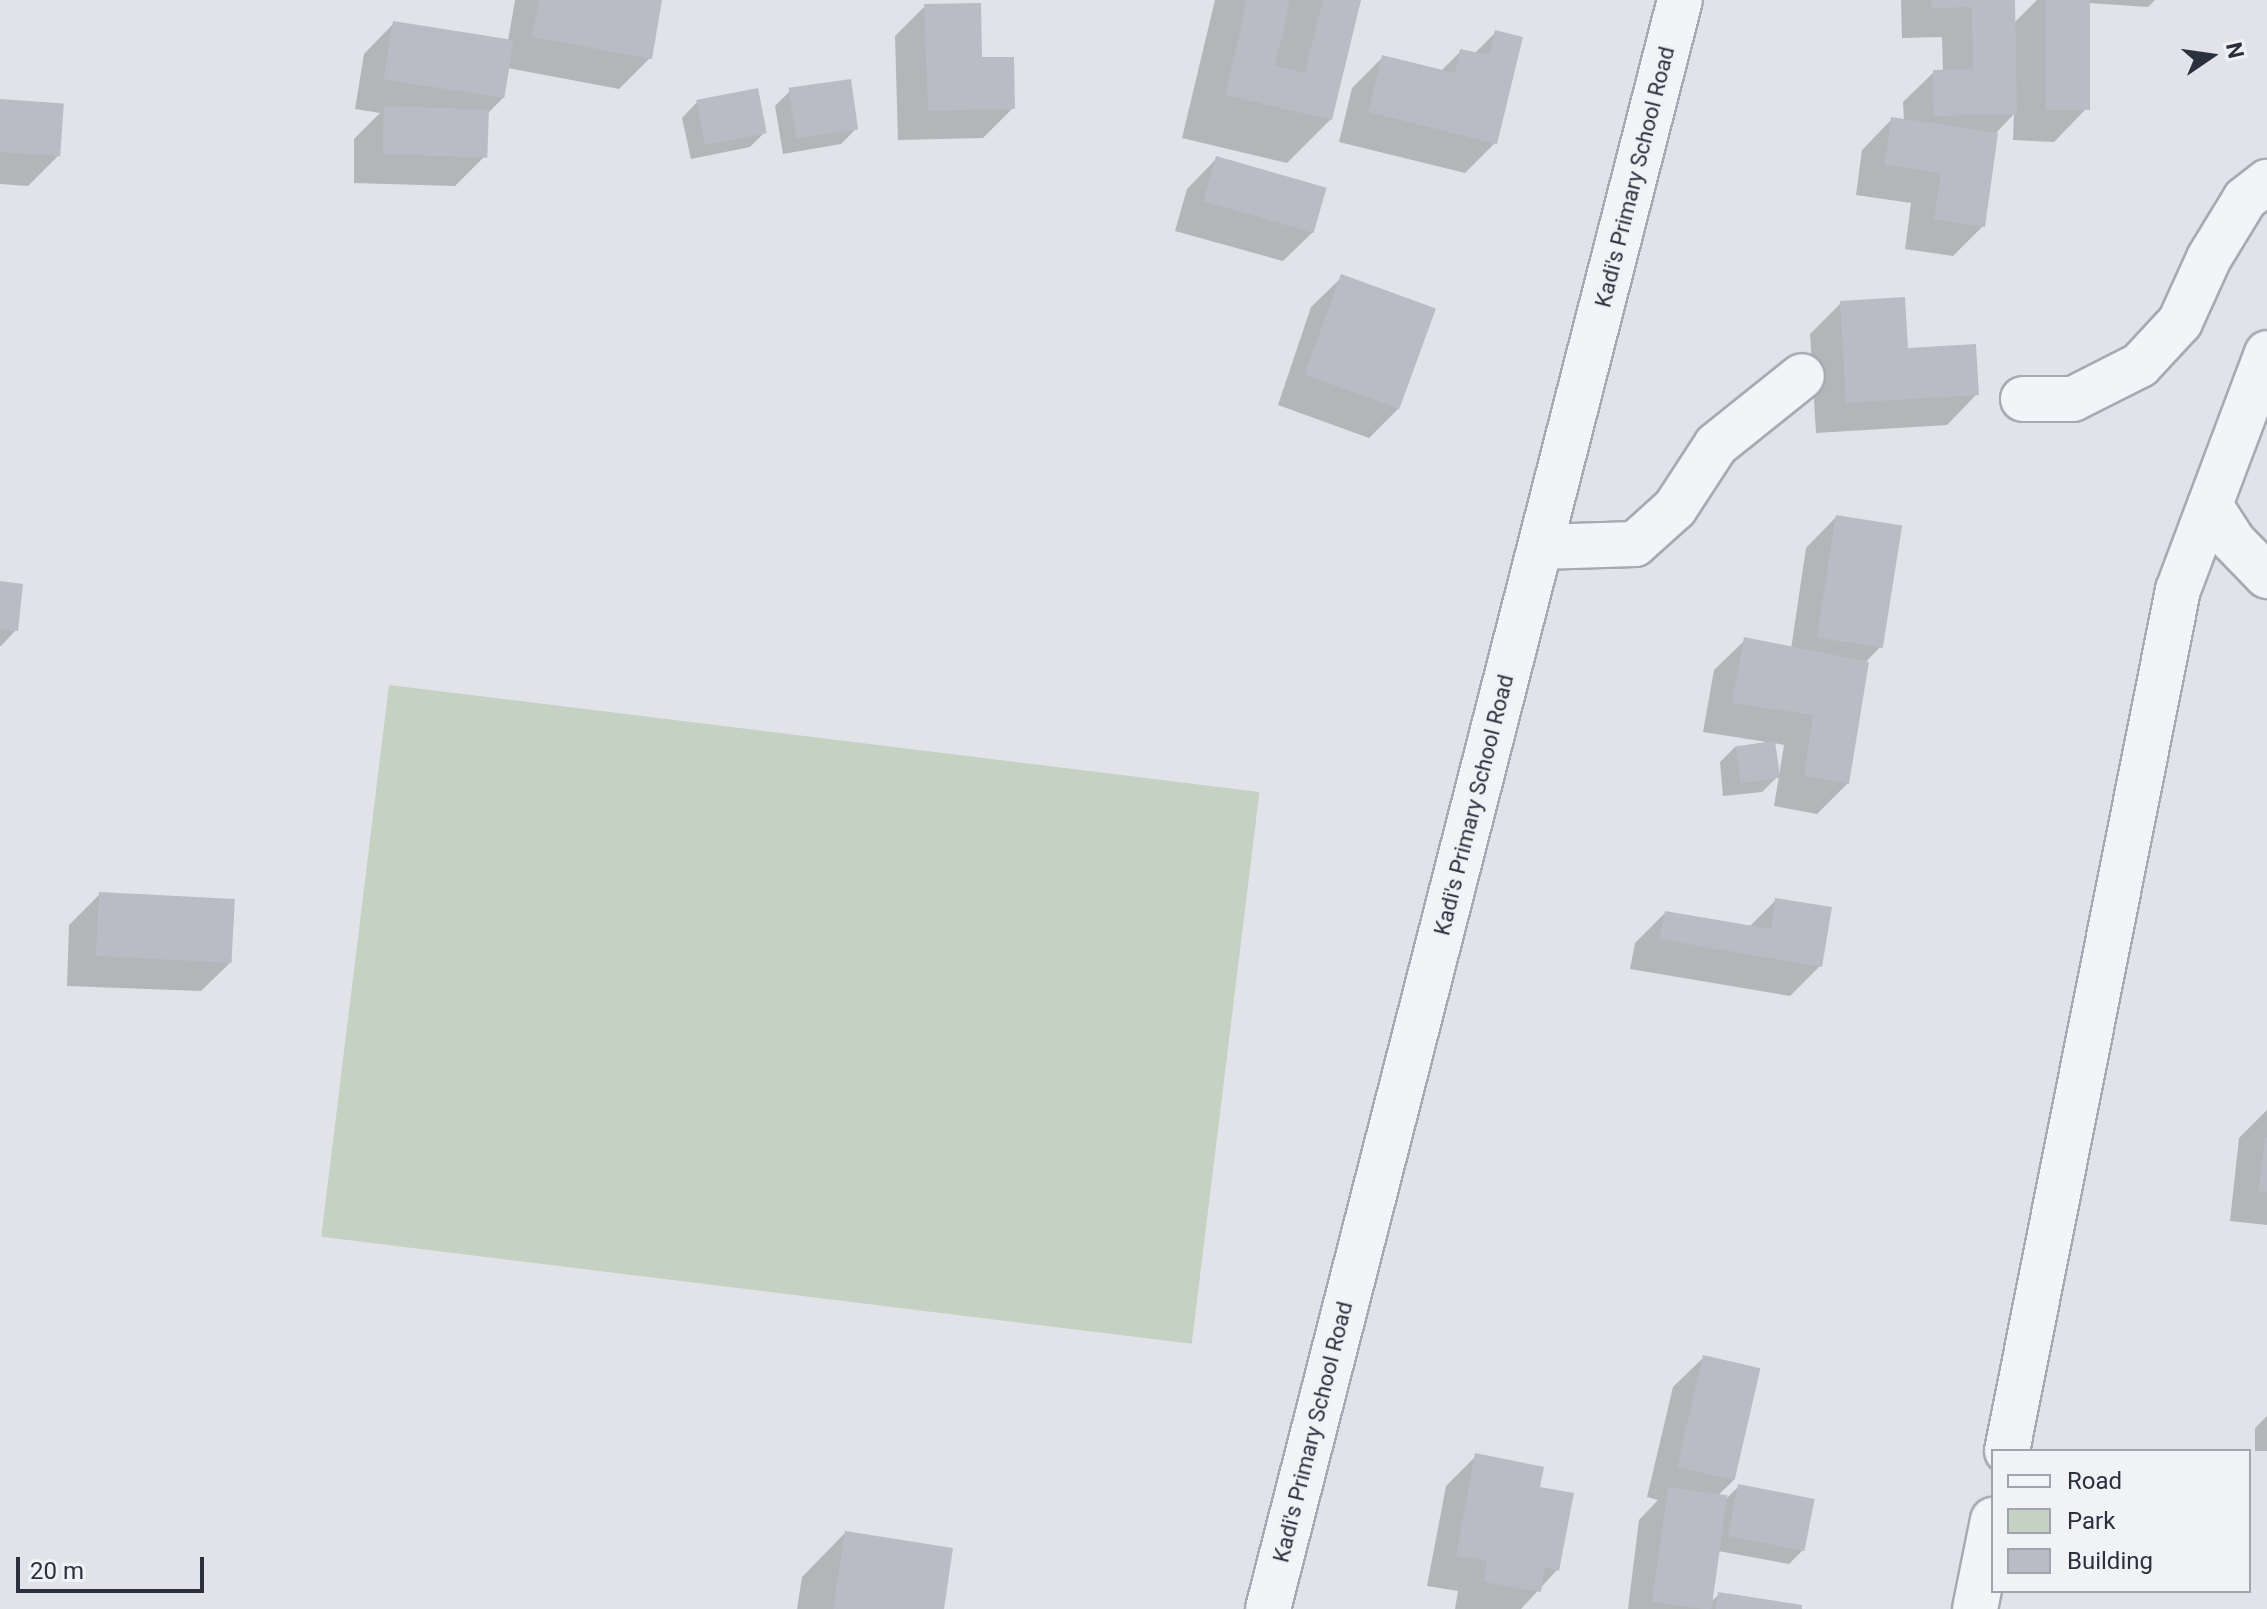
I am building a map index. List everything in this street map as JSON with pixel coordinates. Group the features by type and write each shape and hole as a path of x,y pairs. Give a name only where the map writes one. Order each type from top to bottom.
{"street":[{"name":"Kadi's Primary School Road","path":"1268,1609 1680,0"},
{"path":"2023,399 2073,399 2140,365 2180,322 2223,234 2245,199 2267,182"},
{"path":"2007,1449 2178,590 2267,353"},
{"path":"1540,547 1635,544 1675,508 1716,445 1802,376"},
{"path":"2210,505 2233,541 2267,576"},
{"path":"1975,1609 1991,1530"}],"green space":[{"path":"389,685 1259,792 1192,1344 321,1237"}],"building":[{"path":"539,0 662,0 652,59 532,37"},
{"path":"1247,0 1290,0 1275,66 1305,73 1323,0 1361,0 1332,120 1225,95"},
{"path":"1931,0 2015,0 2017,114 1934,116 1933,70 1973,69 1972,7 1931,8"},
{"path":"2046,0 2090,0 2090,110 2046,110"},
{"path":"981,3 982,57 1014,57 1015,109 928,111 924,4"},
{"path":"393,21 513,40 504,98 384,79"},
{"path":"1495,30 1523,37 1497,144 1368,112 1382,55 1455,73 1460,49 1489,55"},
{"path":"851,79 858,130 796,138 789,88"},
{"path":"758,88 767,133 705,145 696,100"},
{"path":"0,99 64,103 60,156 0,152"},
{"path":"384,106 489,110 487,158 382,154"},
{"path":"1891,117 1998,133 1985,227 1934,219 1941,173 1885,165"},
{"path":"1216,156 1327,188 1314,233 1203,201"},
{"path":"1341,274 1436,309 1399,409 1304,375"},
{"path":"1905,297 1908,348 1976,344 1979,395 1846,403 1840,301"},
{"path":"1836,515 1902,525 1883,648 1817,637"},
{"path":"0,581 23,584 18,631 0,629"},
{"path":"1744,637 1869,662 1849,784 1804,776 1813,715 1732,703"},
{"path":"1775,741 1780,778 1741,783 1735,747"},
{"path":"99,892 235,899 231,963 96,956"},
{"path":"1775,898 1832,907 1822,967 1659,939 1665,911 1771,929"},
{"path":"2267,1137 2267,1192 2259,1191"},
{"path":"1703,1355 1760,1368 1735,1480 1677,1467"},
{"path":"1475,1453 1544,1467 1540,1487 1574,1493 1559,1571 1545,1567 1541,1592 1484,1582 1487,1561 1456,1556"},
{"path":"1738,1484 1815,1499 1804,1551 1728,1536"},
{"path":"1668,1487 1727,1495 1711,1609 1652,1602"},
{"path":"845,1531 953,1548 944,1609 833,1609"},
{"path":"1718,1592 1802,1605 1802,1609 1716,1609"}]}
